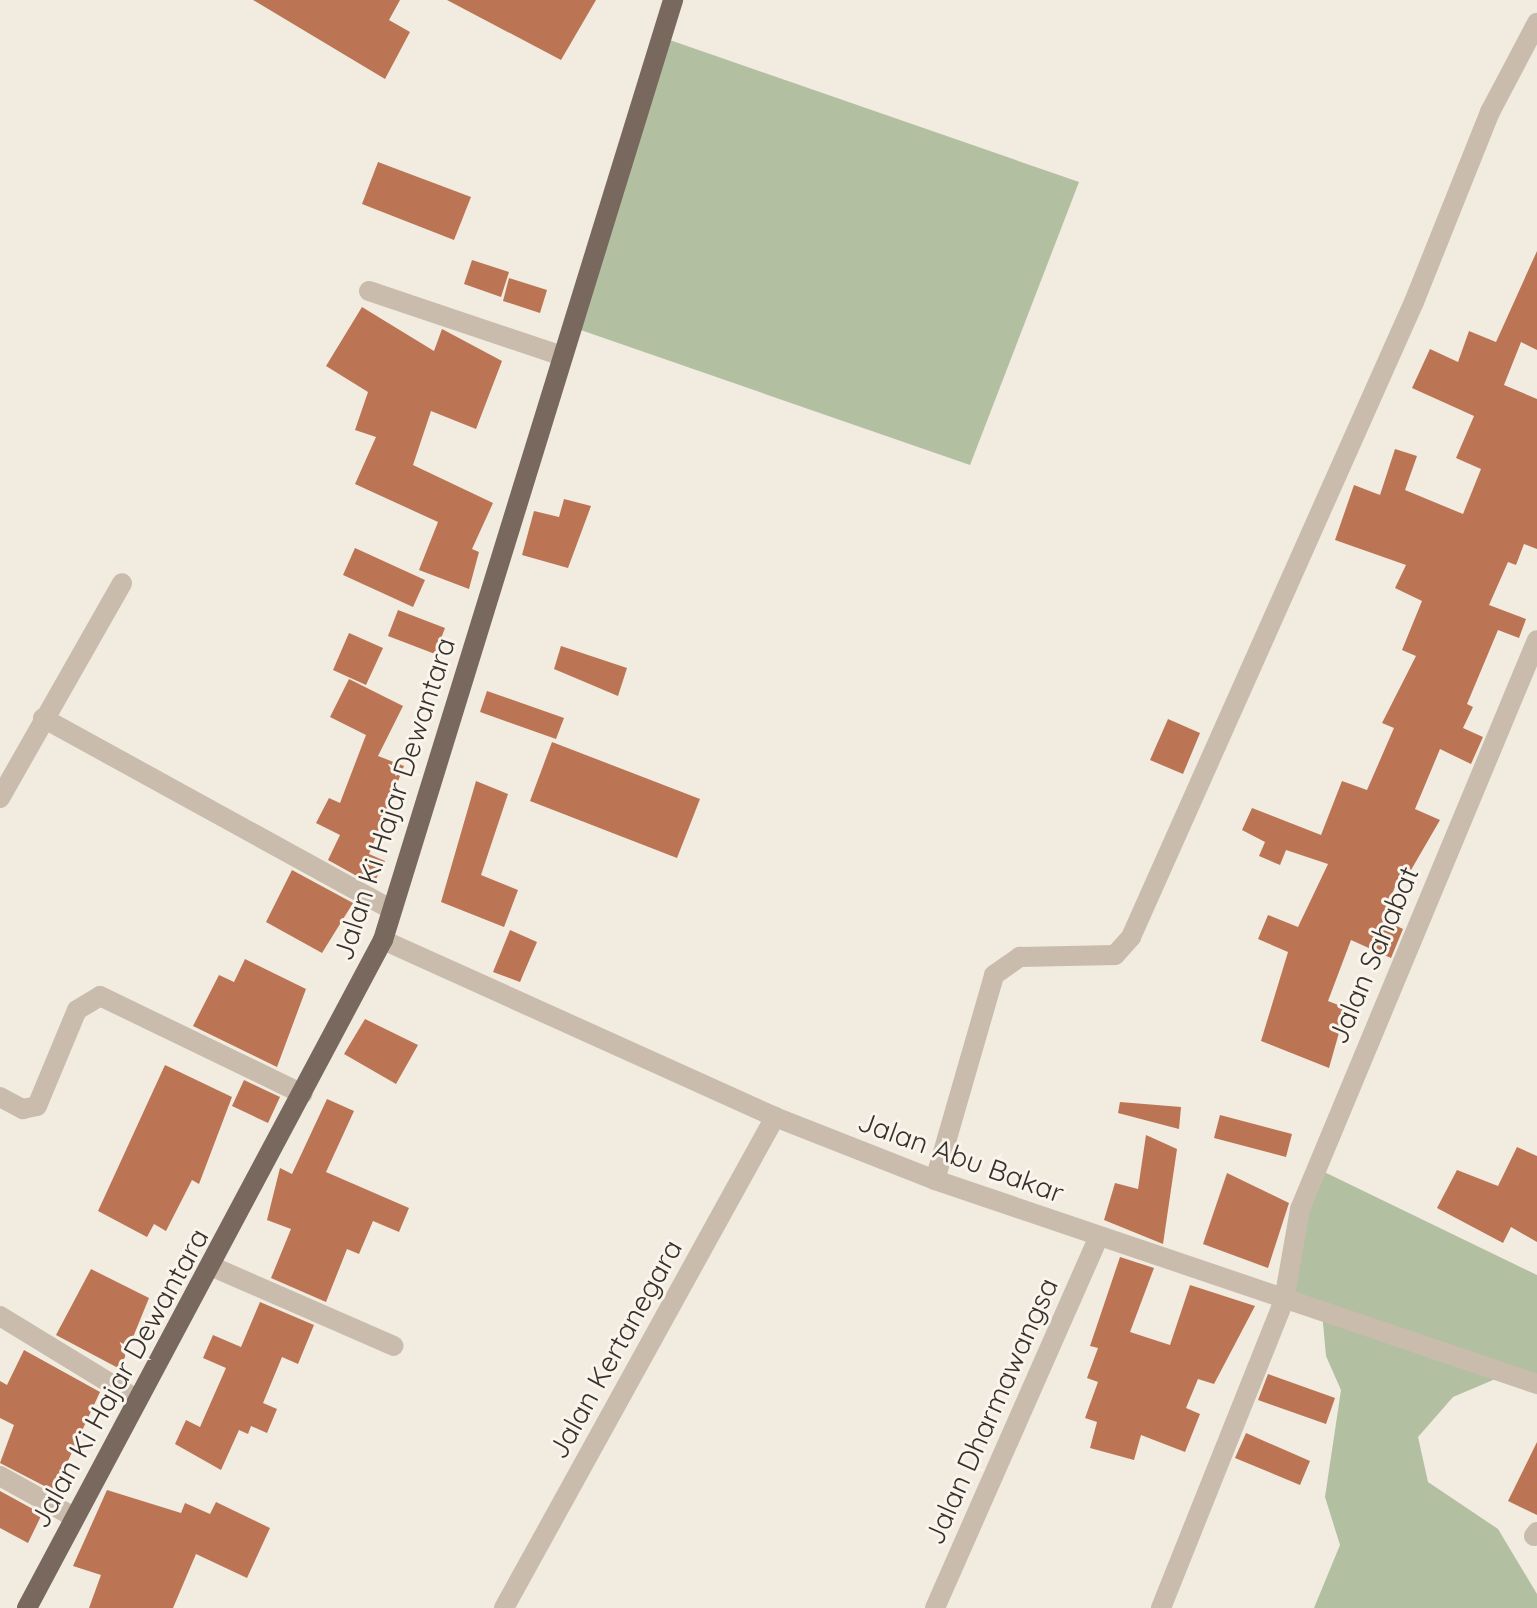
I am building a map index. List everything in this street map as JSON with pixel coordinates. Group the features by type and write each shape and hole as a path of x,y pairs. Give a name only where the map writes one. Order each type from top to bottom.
{"main road":[{"name":"Jalan Ki Hajar Dewantara","path":"27,1608 136,1399 213,1267 383,940 670,1"}],"street":[{"path":"935,1180 994,975 1020,957 1115,955 1131,937 1214,761 1490,112 1537,23"},
{"path":"369,291 562,356"},
{"path":"0,798 122,583"},
{"name":"Jalan Sahabat","path":"1161,1608 1284,1300 1300,1209 1537,640"},
{"path":"43,718 392,910"},
{"name":"Jalan Abu Bakar","path":"383,940 775,1117 935,1180 1537,1384"},
{"path":"0,1097 23,1109 37,1106 77,1010 100,996 303,1094"},
{"name":"Jalan Kertanegara","path":"504,1608 775,1117"},
{"name":"Jalan Dharmawangsa","path":"935,1608 1099,1237"},
{"path":"213,1267 394,1346"},
{"path":"0,1316 136,1399"},
{"path":"0,1476 74,1517"}],"green space":[{"path":"664,38 1079,182 970,465 572,327"},
{"path":"1316,1168 1537,1275 1537,1384 1507,1374 1453,1397 1418,1437 1428,1482 1498,1529 1537,1594 1537,1608 1314,1608 1340,1545 1325,1497 1341,1390 1326,1356 1322,1312 1284,1300"}],"building":[{"path":"253,0 400,0 389,20 410,32 385,79"},
{"path":"447,0 596,0 561,60"},
{"path":"378,162 471,197 454,240 362,204"},
{"path":"1537,251 1537,350 1521,342 1504,385 1537,399 1537,549 1524,544 1516,565 1508,562 1489,605 1526,619 1519,638 1498,630 1467,704 1473,707 1463,728 1483,737 1471,764 1440,749 1415,809 1440,820 1411,870 1403,867 1382,919 1403,929 1391,958 1351,940 1328,1001 1346,1008 1329,1068 1261,1041 1288,952 1258,939 1268,915 1298,927 1328,864 1286,850 1280,865 1259,856 1265,842 1242,830 1252,808 1321,835 1342,781 1367,790 1394,728 1382,723 1416,656 1402,650 1422,601 1395,588 1406,565 1335,540 1354,485 1380,495 1395,449 1417,456 1405,490 1463,514 1481,469 1456,458 1474,416 1412,388 1430,349 1458,362 1469,331 1496,342"},
{"path":"472,260 509,272 501,297 464,284"},
{"path":"509,278 547,290 540,313 503,301"},
{"path":"362,307 434,351 442,329 502,361 476,429 431,411 413,465 493,503 472,549 479,552 469,589 419,570 438,522 355,484 376,437 355,430 368,392 326,366"},
{"path":"564,499 591,506 568,568 522,555 534,511 559,517"},
{"path":"355,548 425,580 413,607 343,575"},
{"path":"398,610 445,628 435,654 388,636"},
{"path":"349,633 383,648 366,685 333,670"},
{"path":"561,646 627,668 618,696 554,669"},
{"path":"349,679 403,706 378,756 404,766 369,854 385,861 373,885 328,860 340,835 316,823 329,798 340,803 366,735 330,717"},
{"path":"487,691 564,718 556,739 480,712"},
{"path":"1168,719 1200,733 1183,774 1150,760"},
{"path":"552,742 700,799 677,858 530,801"},
{"path":"476,781 508,794 481,875 518,890 504,927 441,902"},
{"path":"292,870 353,903 322,953 266,922"},
{"path":"510,930 537,942 520,982 493,972"},
{"path":"245,959 306,989 277,1067 193,1026 219,975 234,982"},
{"path":"365,1019 418,1045 396,1084 344,1054"},
{"path":"165,1065 232,1097 199,1184 192,1180 166,1231 154,1224 147,1237 98,1211"},
{"path":"244,1080 280,1097 268,1123 232,1106"},
{"path":"327,1099 354,1111 326,1172 409,1208 399,1232 373,1221 359,1254 347,1249 326,1302 271,1278 291,1229 267,1220 280,1168 292,1174"},
{"path":"1120,1102 1181,1107 1179,1129 1118,1113"},
{"path":"1220,1115 1292,1134 1286,1157 1214,1138"},
{"path":"1146,1135 1177,1149 1163,1244 1104,1220 1115,1183 1138,1189"},
{"path":"1517,1147 1537,1156 1537,1242 1511,1227 1503,1243 1437,1208 1457,1170 1498,1186"},
{"path":"1227,1173 1289,1203 1268,1268 1203,1244"},
{"path":"1120,1257 1154,1268 1130,1332 1170,1345 1190,1285 1255,1306 1214,1384 1198,1379 1186,1408 1200,1414 1185,1452 1141,1435 1134,1460 1090,1448 1097,1422 1085,1418 1098,1382 1087,1378 1098,1348 1090,1346"},
{"path":"91,1269 149,1298 120,1369 56,1335"},
{"path":"260,1302 314,1325 298,1364 282,1357 263,1403 277,1409 267,1433 251,1426 248,1434 239,1430 221,1470 175,1444 186,1420 200,1427 226,1368 203,1358 213,1335 241,1347"},
{"path":"24,1350 100,1392 54,1491 0,1463 14,1425 0,1418 0,1381 7,1385"},
{"path":"1268,1374 1335,1398 1326,1424 1258,1400"},
{"path":"1246,1433 1310,1461 1300,1485 1235,1458"},
{"path":"1537,1442 1537,1515 1508,1501"},
{"path":"107,1490 181,1513 185,1503 210,1514 216,1502 270,1528 247,1578 196,1554 173,1608 89,1608 101,1575 73,1566"},
{"path":"0,1491 42,1514 28,1543 0,1528"}]}
